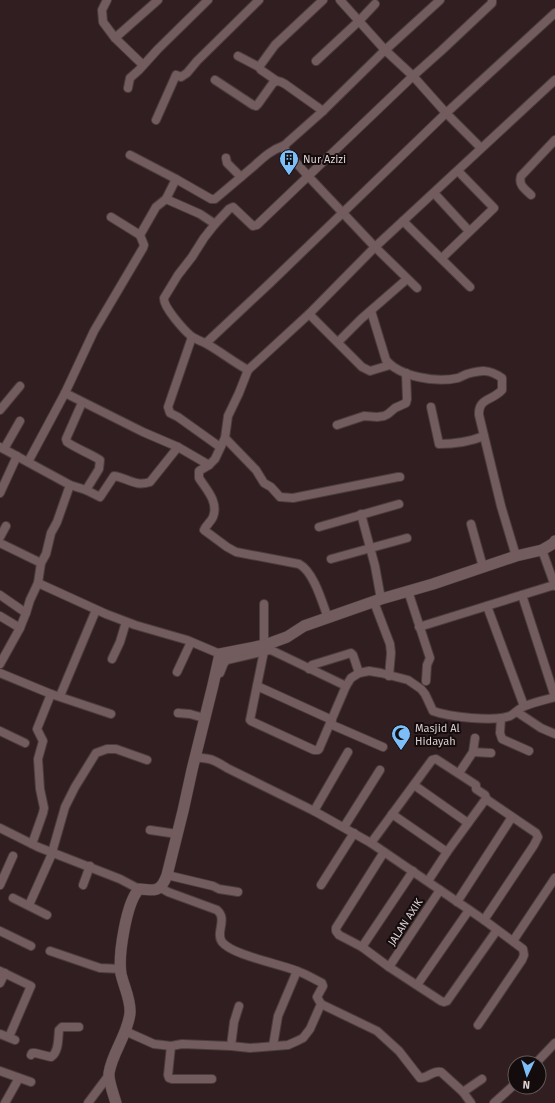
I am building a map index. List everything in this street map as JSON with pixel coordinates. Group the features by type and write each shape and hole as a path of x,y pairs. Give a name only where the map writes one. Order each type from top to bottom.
{"street":[{"path":"107,0 102,10 103,22 115,38 143,65"},
{"path":"115,38 158,0"},
{"path":"128,88 130,78 208,0"},
{"path":"156,120 176,75 182,77 187,73 259,0"},
{"path":"259,67 275,45 323,0"},
{"path":"340,0 481,148"},
{"path":"130,155 211,199 215,199 265,156 275,149 285,145 440,0"},
{"path":"248,370 192,337 170,312 164,302 164,298 178,275 204,238 229,209 233,207 253,226 257,225 492,3 492,0"},
{"path":"316,60 359,21 375,4"},
{"path":"206,344 446,113 555,13"},
{"path":"238,56 259,67 261,70 277,81 285,84 323,111"},
{"path":"215,80 256,106 273,83 277,81"},
{"path":"328,618 315,585 304,567 299,564 236,552 205,531 204,529 214,514 214,507 213,500 199,476 199,471 215,459 225,438 228,416 239,394 248,370 309,314 375,247 481,148 554,83"},
{"path":"531,195 521,185 521,176 555,140"},
{"path":"285,145 284,149 308,176 375,247 418,288"},
{"path":"226,158 227,163 241,176"},
{"path":"442,258 494,208 458,170"},
{"path":"140,235 156,207 166,199 176,179"},
{"path":"434,193 469,231"},
{"path":"166,199 200,214 215,224"},
{"path":"28,462 65,393 94,331 143,248 144,245 140,235 111,216"},
{"path":"403,221 470,287"},
{"path":"338,342 407,279"},
{"path":"371,311 386,360 390,365 406,373 433,380 459,378 478,371 490,371 502,378 502,390 498,394 483,402 480,407 479,415 501,506 516,556"},
{"path":"309,314 360,365 370,371 390,365"},
{"path":"192,337 168,410 170,413 220,447"},
{"path":"337,425 364,416 384,416 395,408 406,403 406,373"},
{"path":"0,410 20,386"},
{"path":"65,393 143,432 178,447 209,465"},
{"path":"81,406 66,442 100,460 100,469 86,490"},
{"path":"431,407 439,444 474,440 484,436"},
{"path":"20,421 2,448 70,485 101,497 114,476 136,483 145,484 150,482 178,447"},
{"path":"225,438 256,470 264,483 271,487 280,496 293,498 400,477"},
{"path":"0,493 16,456"},
{"path":"0,664 3,650 20,628 38,583 40,563 46,554 52,532 70,485"},
{"path":"319,526 400,504"},
{"path":"361,514 370,548 378,601 390,644 391,653 389,676"},
{"path":"471,524 484,567"},
{"path":"0,537 6,526"},
{"path":"331,559 407,538"},
{"path":"205,734 222,668 226,660 265,648 304,626 516,556 542,550 555,542"},
{"path":"0,543 40,563"},
{"path":"419,627 555,586 542,550"},
{"path":"38,583 126,622 191,642 220,654 265,648 346,686"},
{"path":"408,591 430,658 427,665 426,681"},
{"path":"0,595 26,613"},
{"path":"264,604 265,648 250,720 316,751 319,749 346,686 352,678 359,673 368,670 408,680 421,689 433,711 438,713 488,719 501,718 510,716 520,709 555,697 522,595"},
{"path":"487,606 520,709 541,728 555,734"},
{"path":"32,844 44,813 40,789 38,759 43,741 37,729 96,610"},
{"path":"0,616 20,628"},
{"path":"112,659 120,642 126,622"},
{"path":"176,672 191,642"},
{"path":"309,669 312,665 351,653 353,654 359,673"},
{"path":"162,888 167,875 185,804 199,758 204,718 220,654"},
{"path":"0,673 55,695 111,714"},
{"path":"257,686 383,747"},
{"path":"178,713 190,714 204,718"},
{"path":"501,718 500,733 502,739 529,751"},
{"path":"0,731 26,742"},
{"path":"459,774 473,752 475,738"},
{"path":"29,906 52,852 65,807 75,787 96,754 107,749 116,750 147,760"},
{"path":"314,810 348,752"},
{"path":"473,752 491,753"},
{"path":"199,758 218,767 227,768 314,810 344,827 428,881 523,949 524,955 522,960 478,1025"},
{"path":"371,843 432,760 436,759 476,785 476,789 485,796 487,800 536,833 538,837 484,920"},
{"path":"344,827 380,770"},
{"path":"414,784 468,823"},
{"path":"428,881 483,802 487,800"},
{"path":"392,814 447,852"},
{"path":"457,902 512,817"},
{"path":"0,828 32,844 90,866 139,889 150,891 162,888 168,892 217,910 221,913 222,917 220,938 222,942 234,951 297,971 322,983 323,986 318,997 321,1004 377,1031 399,1051 420,1078 425,1078 439,1071 463,1092 471,1103"},
{"path":"150,830 177,834"},
{"path":"322,885 354,833"},
{"path":"384,852 336,928 339,935 362,947 389,967 444,1002 447,1001 497,930"},
{"path":"0,885 13,856"},
{"path":"83,886 90,866"},
{"path":"362,947 413,871"},
{"path":"167,875 213,886 219,889 238,892"},
{"path":"513,941 555,878"},
{"path":"88,1103 109,1075 125,1031 130,1011 121,969 121,956 125,925 133,897 139,889"},
{"name":"JALAN AXIK","path":"389,967 440,890"},
{"path":"13,898 47,915"},
{"path":"417,985 469,910"},
{"path":"0,931 31,946"},
{"path":"50,951 100,968 121,969"},
{"path":"273,1046 278,1016 297,971"},
{"path":"0,983 2,972 31,986 12,1038 0,1034"},
{"path":"125,1031 154,1044 171,1046 182,1044 250,1048 288,1045 303,1038 310,1029 321,1004"},
{"path":"231,1046 234,1022 239,1006"},
{"path":"31,1055 35,1052 51,1057 56,1051 59,1030 62,1027 79,1027"},
{"path":"544,1055 555,1043"},
{"path":"171,1046 169,1078 212,1079"},
{"path":"0,1071 31,1082"},
{"path":"109,1075 116,1103"},
{"path":"5,1103 19,1078"},
{"path":"463,1092 482,1079"},
{"path":"494,1103 507,1091"}],"place":[{"name":"Nur Azizi","path":"289,176"},
{"name":"Masjid Al Hidayah","path":"401,751"}]}
